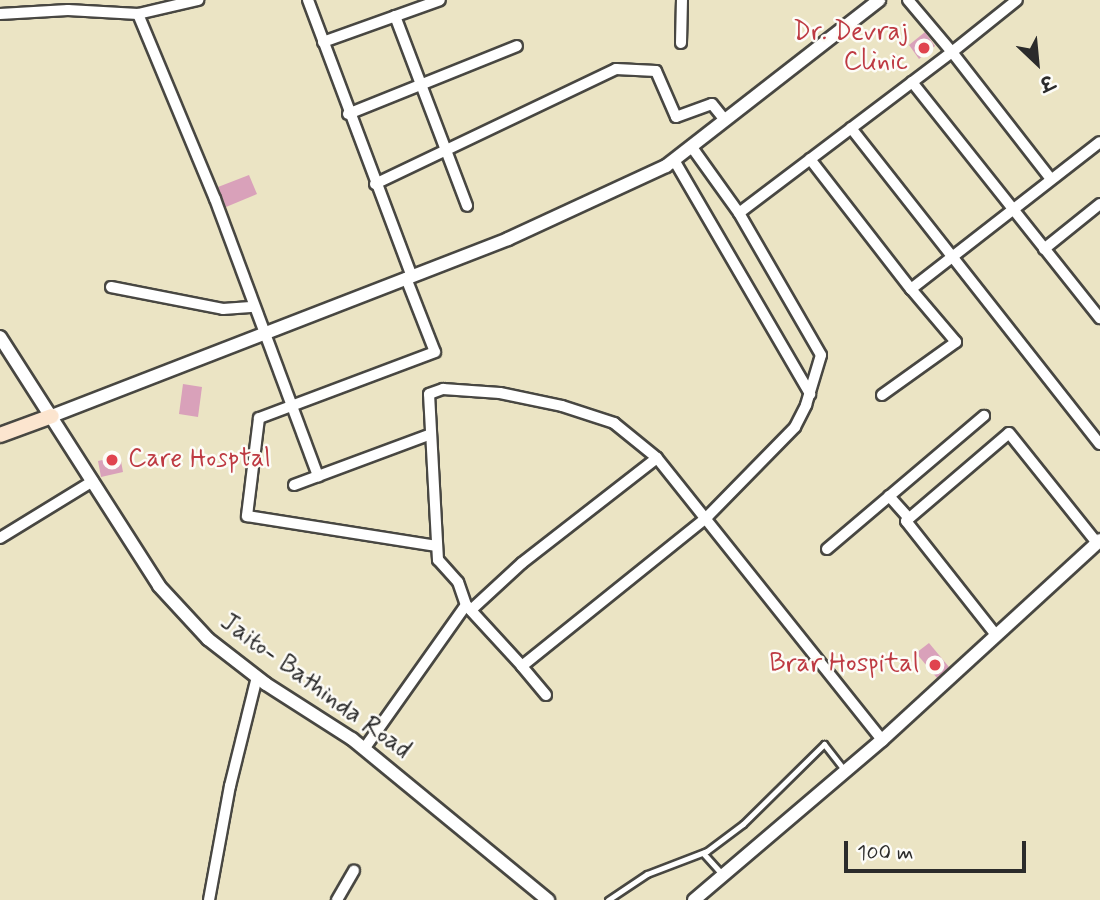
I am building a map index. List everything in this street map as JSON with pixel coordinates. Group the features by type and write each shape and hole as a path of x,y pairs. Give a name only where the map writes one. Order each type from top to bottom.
{"main road":[{"path":"0,435 52,416"}],"street":[{"path":"0,14 68,10 138,15 198,0"},
{"path":"308,0 435,352 258,418 247,516 437,547"},
{"path":"323,42 440,0"},
{"path":"681,43 682,0"},
{"path":"52,416 508,239 674,160 879,0"},
{"path":"908,0 1051,179"},
{"path":"739,213 1017,0"},
{"path":"138,15 215,199 318,475"},
{"path":"395,16 418,86 447,151 467,206"},
{"path":"348,114 517,46"},
{"path":"375,184 615,69 656,71 676,117 712,104 725,120"},
{"path":"912,82 1044,249 1098,312"},
{"path":"851,128 1100,444"},
{"path":"911,289 1100,142"},
{"path":"522,666 706,519 795,427 810,394 821,355 739,213 691,146"},
{"path":"810,159 911,289 956,342 882,395"},
{"path":"674,160 810,394"},
{"path":"1044,249 1100,204"},
{"path":"111,287 223,309 254,307"},
{"name":"Jaito- Bathinda Road","path":"0,337 159,586 208,639 257,677 364,749 548,900"},
{"path":"547,695 468,607 458,582 438,560 429,394 443,389 500,393 614,423 657,458 882,740"},
{"path":"827,549 984,416"},
{"path":"694,900 882,740 1099,542 1009,433 906,522 996,635"},
{"path":"294,485 431,434"},
{"path":"364,749 468,607 657,458"},
{"path":"0,538 93,481"},
{"path":"889,496 909,518"},
{"path":"209,900 230,786 257,677"},
{"path":"337,900 354,871"}],"lane":[{"path":"608,900 647,874 704,853 743,824 824,744 845,771"},
{"path":"704,853 723,875"}],"building":[{"path":"925,32 935,46 919,59 909,45"},
{"path":"249,175 257,194 226,207 218,187"},
{"path":"183,384 202,387 198,417 179,414"},
{"path":"120,456 123,472 101,477 98,461"},
{"path":"929,643 949,667 937,678 916,653"}],"place":[{"name":"Dr. Devraj Clinic","path":"924,48"},
{"name":"Care Hosptal","path":"112,460"},
{"name":"Brar Hospital","path":"935,665"}]}
